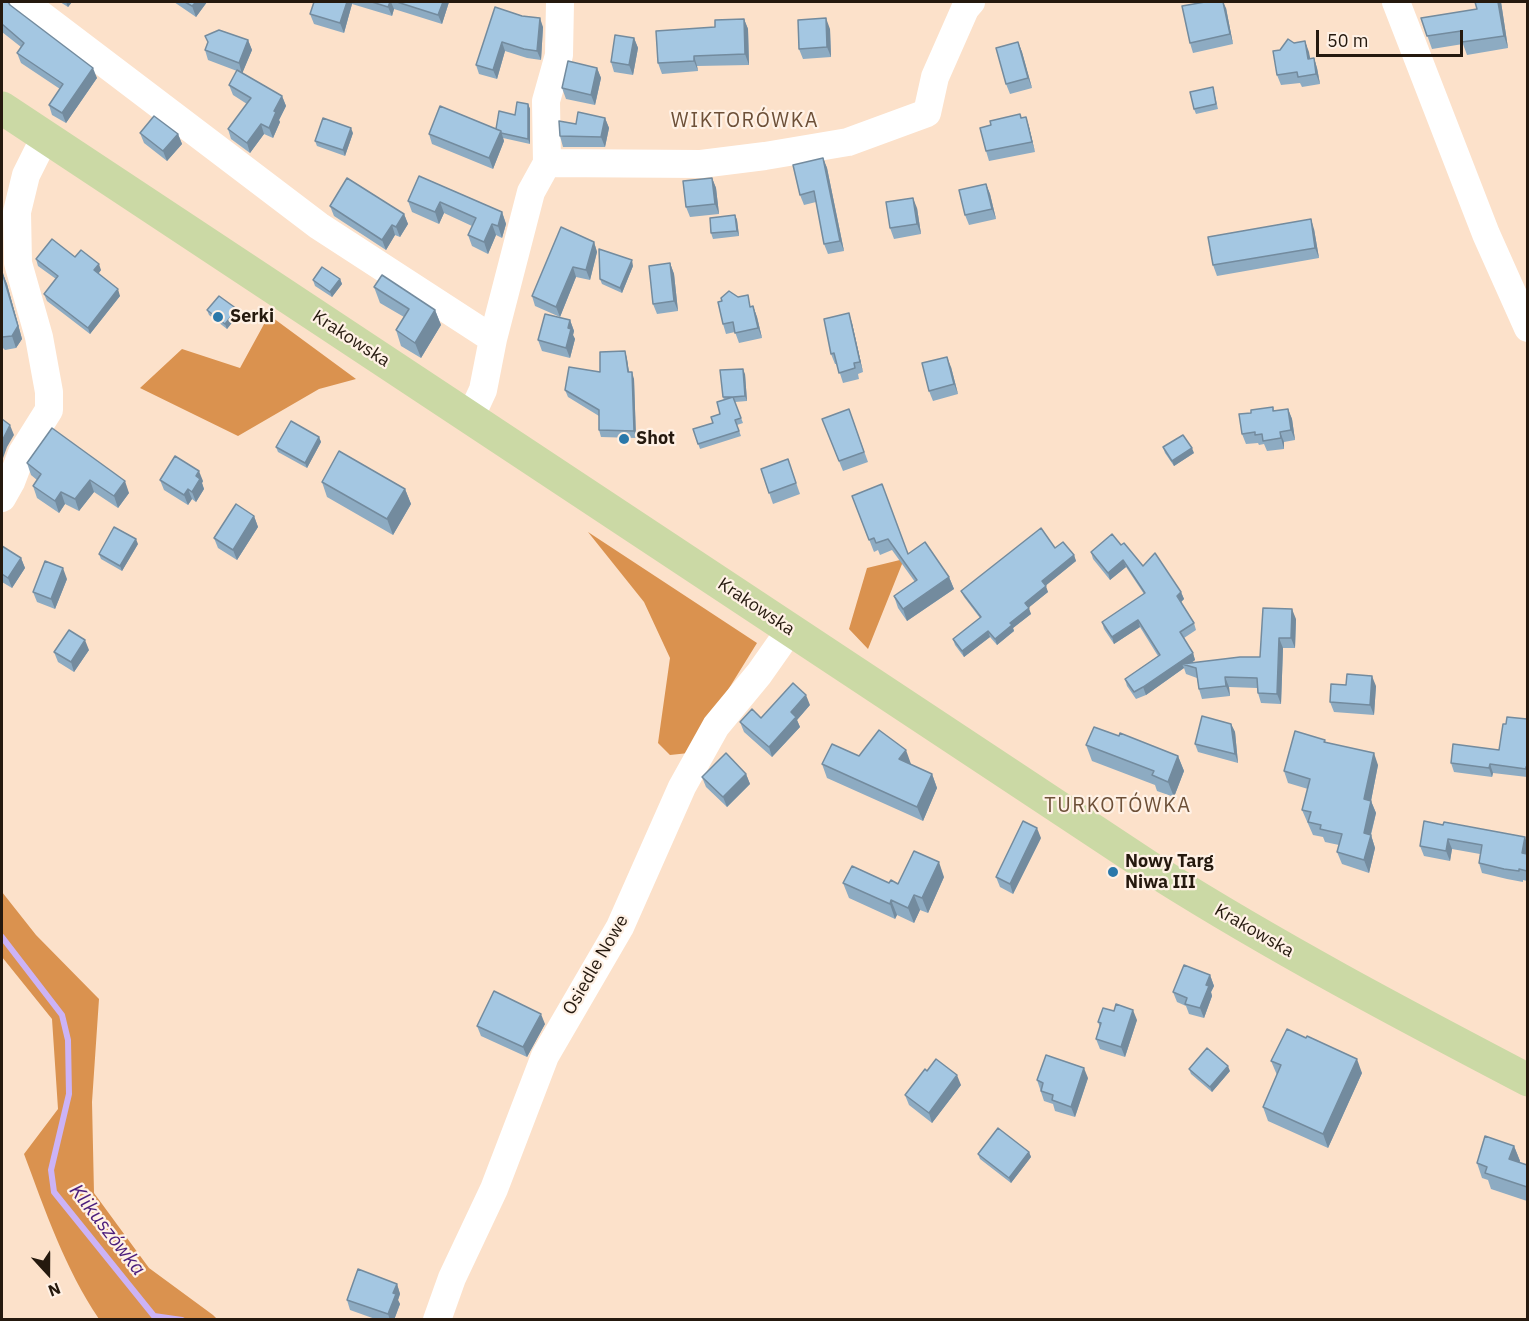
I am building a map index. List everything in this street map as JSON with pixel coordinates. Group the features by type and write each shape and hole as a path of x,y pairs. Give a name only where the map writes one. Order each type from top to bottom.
{"main road":[{"name":"Krakowska","path":"2,108 1158,873 1234,921 1527,1080"}],"street":[{"path":"24,2 319,226 493,339"},
{"path":"470,418 483,390 493,339 531,192 547,163 546,102 559,56 560,2"},
{"path":"547,163 701,164 765,156 848,142 927,113 935,77 965,9 971,2"},
{"path":"1396,2 1486,234 1527,328"},
{"path":"2,498 22,453 48,410 50,392 39,337 18,263 17,233 17,212 26,175 45,136"},
{"name":"Osiedle Nowe","path":"436,1320 452,1278 494,1189 545,1056 620,927 682,788 716,726 759,674 790,630"}],"shaded area":[{"path":"269,315 356,379 319,389 238,436 140,388 182,349 240,368"},
{"path":"588,532 757,643 689,753 670,755 658,743 670,658 644,602"},
{"path":"904,559 868,649 849,629 867,568"},
{"path":"2,892 36,935 99,999 92,1102 94,1193 149,1268 217,1319 99,1319 76,1280 57,1239 24,1154 58,1109 52,1019 2,957"}],"building":[{"path":"2,2 8,2 93,68 62,113 49,105 63,84 17,53 24,43 2,24"},
{"path":"314,2 347,2 340,23 310,14"},
{"path":"372,2 390,2 388,7"},
{"path":"397,2 443,2 438,15"},
{"path":"1223,2 1230,34 1190,43 1182,6"},
{"path":"1475,2 1498,2 1504,36 1462,42 1461,31 1427,36 1421,18 1477,9"},
{"path":"495,7 522,16 540,18 537,51 502,42 493,70 476,65"},
{"path":"826,18 827,47 799,49 798,20"},
{"path":"744,19 745,54 694,56 694,61 658,63 656,31 715,27 715,20"},
{"path":"219,30 248,40 239,63 205,50 208,42 205,36"},
{"path":"615,35 634,38 629,65 611,62"},
{"path":"1288,39 1294,43 1305,41 1308,59 1314,58 1316,74 1298,77 1297,72 1277,75 1273,51 1280,50"},
{"path":"1018,42 1028,78 1006,84 996,48"},
{"path":"568,61 597,68 591,95 562,88"},
{"path":"237,70 282,96 269,128 261,124 247,143 228,129 251,98 229,85"},
{"path":"1213,87 1216,104 1194,109 1190,92"},
{"path":"517,102 528,104 528,139 501,133 496,129 499,111 515,115"},
{"path":"440,106 501,131 489,158 429,134"},
{"path":"578,112 605,118 601,137 560,136 559,121 576,124"},
{"path":"1020,114 1021,118 1026,117 1032,142 986,151 980,128 991,125 990,121"},
{"path":"154,116 178,134 163,151 140,133"},
{"path":"323,118 351,128 343,150 315,141"},
{"path":"823,158 840,241 824,244 814,191 800,195 793,165"},
{"path":"419,176 502,212 498,226 492,224 484,242 468,235 476,218 440,202 435,212 408,201"},
{"path":"347,178 404,214 396,227 392,225 382,240 330,206"},
{"path":"712,178 715,204 686,207 683,181"},
{"path":"986,184 992,209 965,215 959,190"},
{"path":"913,198 917,224 890,228 886,202"},
{"path":"735,215 737,231 711,233 710,218"},
{"path":"1311,219 1315,248 1213,265 1208,237"},
{"path":"561,227 594,242 586,270 573,267 556,307 532,296"},
{"path":"52,239 75,257 81,250 99,264 94,270 118,289 88,328 44,294 58,276 36,259"},
{"path":"599,249 632,260 620,288 600,279"},
{"path":"670,263 674,301 653,304 649,266"},
{"path":"322,267 340,279 330,292 313,280"},
{"path":"2,272 18,326 12,336 2,337"},
{"path":"382,275 435,310 415,343 396,330 409,309 374,287"},
{"path":"729,291 738,297 748,295 758,328 735,333 733,322 723,324 718,302 722,301 721,298"},
{"path":"219,296 237,309 225,324 207,310"},
{"path":"849,313 860,362 854,363 855,368 839,373 834,353 831,354 824,319"},
{"path":"545,314 570,320 568,328 571,329 566,348 538,340"},
{"path":"625,351 628,372 632,372 634,431 599,430 599,410 565,390 569,367 600,372 600,352"},
{"path":"947,357 954,384 929,391 922,363"},
{"path":"743,369 745,396 723,397 720,370"},
{"path":"733,397 741,418 735,420 739,431 698,444 693,429 713,423 711,417 720,414 717,402"},
{"path":"1273,407 1273,411 1288,409 1291,430 1280,432 1281,438 1263,441 1262,434 1255,435 1255,432 1242,434 1239,414"},
{"path":"849,409 864,452 839,461 822,419"},
{"path":"2,419 10,425 2,441"},
{"path":"291,421 319,437 305,463 276,447"},
{"path":"52,428 125,481 114,496 90,480 75,499 61,492 55,501 33,486 41,474 27,463"},
{"path":"1183,435 1192,448 1172,461 1163,447"},
{"path":"339,451 405,489 387,519 322,482"},
{"path":"175,456 199,471 196,476 200,479 192,492 188,489 184,495 160,480"},
{"path":"788,459 796,483 769,493 761,469"},
{"path":"882,484 908,554 925,542 949,577 903,609 894,596 917,580 888,539 876,543 874,538 869,540 852,496"},
{"path":"236,504 254,516 233,550 214,538"},
{"path":"114,527 136,539 120,566 99,554"},
{"path":"1041,528 1055,548 1063,542 1074,555 1042,581 1046,586 1025,603 1029,608 1010,623 1012,625 995,639 988,631 962,651 953,639 981,617 961,591"},
{"path":"1112,534 1121,545 1124,543 1143,566 1155,553 1181,592 1177,596 1194,623 1180,632 1193,653 1134,692 1125,679 1160,655 1138,620 1112,637 1102,622 1145,593 1123,560 1108,573 1091,552"},
{"path":"2,546 21,558 8,578 2,574"},
{"path":"45,561 63,568 51,599 33,592"},
{"path":"1263,608 1292,609 1291,638 1279,638 1277,694 1258,693 1257,678 1225,677 1226,686 1199,689 1196,668 1182,664 1260,657"},
{"path":"69,630 85,640 71,662 54,652"},
{"path":"1347,674 1372,676 1370,705 1330,702 1331,684 1346,685"},
{"path":"793,683 806,695 791,712 796,717 769,747 740,722 752,709 761,718"},
{"path":"1202,716 1231,724 1235,754 1195,744"},
{"path":"1507,717 1527,719 1526,769 1490,764 1489,768 1451,763 1453,744 1499,750 1503,724 1506,724"},
{"path":"1094,727 1119,736 1120,733 1178,756 1168,782 1152,775 1154,771 1086,745"},
{"path":"879,730 906,750 899,759 932,774 917,807 822,764 832,744 859,756"},
{"path":"1295,731 1325,740 1324,742 1374,753 1364,799 1371,801 1364,833 1371,835 1364,860 1337,852 1342,834 1320,829 1321,825 1308,822 1311,812 1302,810 1310,779 1284,771"},
{"path":"726,753 746,774 723,797 702,777"},
{"path":"1023,821 1037,828 1010,884 996,877"},
{"path":"1424,821 1443,825 1444,822 1525,837 1522,853 1527,854 1527,871 1504,869 1479,863 1482,845 1448,839 1446,851 1420,846"},
{"path":"914,851 939,862 922,898 914,895 908,908 891,900 890,904 843,883 852,866 889,883 891,880 898,884"},
{"path":"1184,965 1210,975 1206,985 1209,986 1200,1008 1185,1004 1187,998 1173,992"},
{"path":"494,991 541,1014 523,1047 477,1026"},
{"path":"1116,1004 1133,1010 1121,1047 1096,1039 1103,1008 1114,1011"},
{"path":"1287,1029 1357,1059 1323,1134 1263,1107 1281,1065 1271,1061"},
{"path":"1207,1048 1228,1066 1210,1087 1189,1069"},
{"path":"1046,1055 1084,1068 1071,1107 1052,1100 1053,1095 1041,1091 1043,1083 1037,1080"},
{"path":"936,1059 957,1075 929,1113 905,1095 925,1069 927,1071"},
{"path":"998,1128 1029,1152 1009,1178 978,1154"},
{"path":"1485,1136 1514,1146 1509,1159 1527,1165 1527,1187 1485,1173 1487,1167 1477,1163"},
{"path":"358,1269 397,1284 393,1293 396,1294 388,1314 347,1300"}],"waterway":[{"name":"Klikuszówka","path":"2,937 62,1015 68,1040 69,1094 51,1170 54,1192 154,1316 182,1320"}],"place":[{"name":"Serki","path":"218,317"},
{"name":"Shot","path":"624,439"},
{"name":"Nowy Targ Niwa III","path":"1113,872"}],"district":[{"name":"WIKTORÓWKA","path":"745,121"},
{"name":"TURKOTÓWKA","path":"1118,806"}]}
